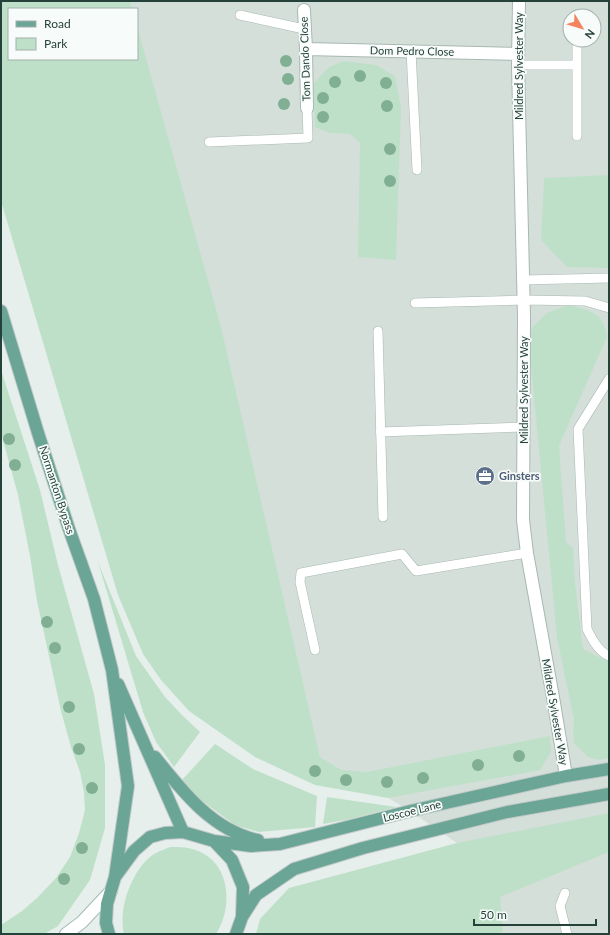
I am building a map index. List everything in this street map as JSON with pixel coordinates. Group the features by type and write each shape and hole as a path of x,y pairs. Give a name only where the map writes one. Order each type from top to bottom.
{"main road":[{"name":"Normanton Bypass","path":"1,311 38,433 69,529 94,599 112,670 128,786 115,877"},
{"name":"Normanton Bypass","path":"112,670 183,832"},
{"path":"144,743 173,780 196,804 224,827 245,837 280,844"},
{"name":"Loscoe Lane","path":"183,832 214,841 251,846 280,844 410,811 566,776 609,769"},
{"path":"236,934 242,917 256,895 294,869 363,848 507,812 609,794"},
{"path":"109,934 106,924 107,904 115,877 134,851 150,837 165,833 183,832"},
{"path":"214,841 232,860 243,887 242,917"}],"street":[{"name":"Mildred Sylvester Way","path":"519,1 518,60 524,300 523,520 527,553 566,776"},
{"name":"Tom Dando Close","path":"304,10 307,108"},
{"name":"Dom Pedro Close","path":"306,49 411,51 518,60"},
{"path":"66,934 82,922 111,891"}],"lane":[{"path":"240,15 288,26 304,28"},
{"path":"577,48 577,136"},
{"path":"411,51 418,170"},
{"path":"518,60 577,65"},
{"path":"210,142 308,138 307,108"},
{"path":"523,280 609,278"},
{"path":"415,303 524,300 585,301 609,308"},
{"path":"378,331 383,517"},
{"path":"609,379 578,429 587,629 594,642 604,653 609,656"},
{"path":"380,432 524,427"},
{"path":"315,650 300,582 301,573 402,554 416,571 527,553"},
{"path":"565,893 560,906 567,934"}],"shaded area":[{"path":"122,1 609,1 609,934 477,934 457,843 410,811 320,757 137,60 138,8 124,8"}],"green space":[{"path":"1,1 130,1 132,8 8,8 8,60 138,60 138,30 221,327 320,757 342,770 367,772 550,736 551,752 540,770 388,798 315,785 255,757 189,711 161,680 143,654 118,595 1,201"},
{"path":"344,61 376,65 395,76 401,108 396,260 358,257 360,143 350,134 330,133 315,127 313,84 329,67"},
{"path":"609,175 609,268 567,267 541,240 544,178"},
{"path":"569,305 590,311 599,317 603,322 607,337 559,446 566,542 573,548 575,583 583,649 609,662 609,758 598,760 588,757 574,743 574,720 557,637 529,346 532,327 547,313"},
{"path":"1,370 40,490 58,565 94,694 105,765 105,828 90,880 58,926 44,934 1,934 1,925 22,911 37,898 56,878 70,857 79,833 85,810 84,792 80,772 61,711 37,601 18,495 1,433"},
{"path":"98,562 136,656 165,697 200,732 174,767 156,742 143,712"},
{"path":"215,744 253,769 317,796 315,827 259,832 235,825 198,798 182,780"},
{"path":"327,797 396,807 350,819 323,824"},
{"path":"609,813 609,852 500,897 503,931 499,934 256,934 260,919 289,888 457,843"},
{"path":"170,847 188,848 209,857 223,876 226,888 225,912 216,934 124,934 123,914 125,903 137,872 150,857 157,852"}],"place":[{"name":"Ginsters","path":"485,476"}]}
